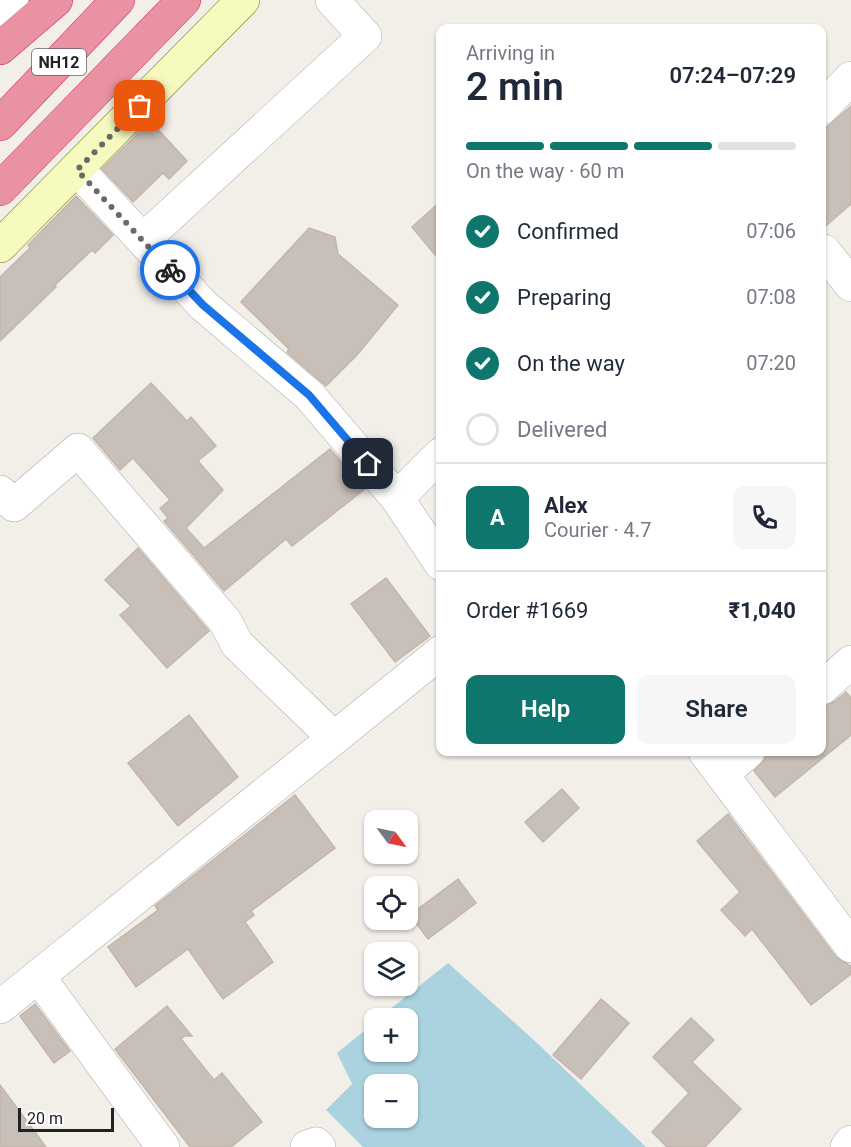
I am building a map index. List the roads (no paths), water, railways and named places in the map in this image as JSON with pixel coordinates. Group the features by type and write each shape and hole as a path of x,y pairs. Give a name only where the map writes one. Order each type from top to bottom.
{"highway":[{"path":"0,48 56,0"},
{"name":"NH12","path":"0,124 118,0"},
{"name":"NH12","path":"0,189 184,0"}],"street":[{"path":"0,11 12,0"},
{"path":"0,246 243,0"},
{"path":"143,240 365,36 332,0"},
{"path":"826,104 851,78"},
{"path":"77,170 203,305 309,395 397,498 436,556"},
{"path":"826,255 851,285"},
{"path":"0,492 14,505 78,450 225,621 237,645 334,738"},
{"path":"397,498 436,459"},
{"path":"0,1007 436,656"},
{"path":"826,684 851,662"},
{"path":"735,756 713,763 851,946"},
{"path":"38,976 163,1147"},
{"path":"847,1147 851,1142"},
{"path":"307,1147 316,1144 319,1147"}],"water":[{"path":"448,963 536,1042 646,1147 363,1147 326,1110 352,1084 337,1053 364,1031 364,1062 418,1062 418,1008 392,1008 407,996 418,996 418,987"}]}
